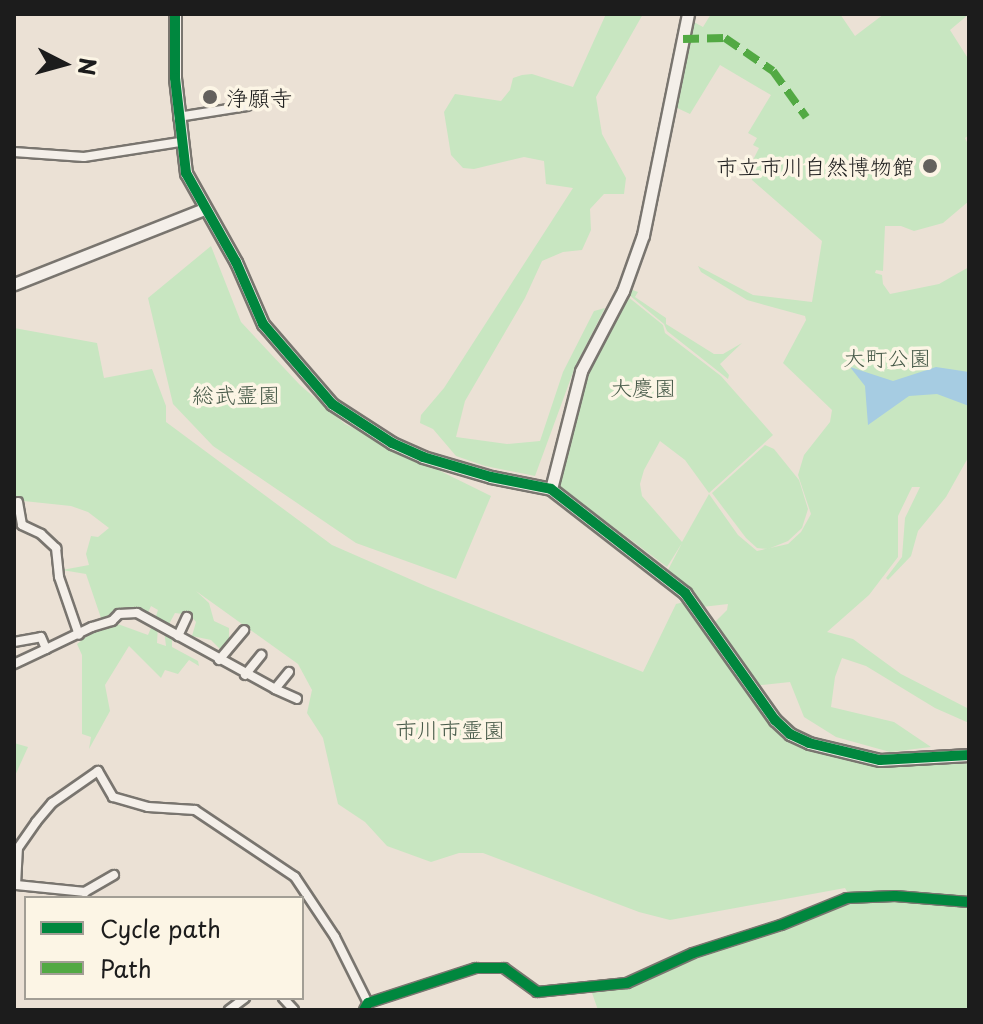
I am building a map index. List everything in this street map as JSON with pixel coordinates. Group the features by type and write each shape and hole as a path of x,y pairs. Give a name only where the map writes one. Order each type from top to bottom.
{"street":[{"path":"175,14 178,117 186,173 236,262 263,324 332,404 407,451 482,475 551,489 685,593 775,720 790,734 809,743 880,760 969,755"},
{"path":"551,489 581,371 623,291 643,235 688,14"},
{"path":"178,117 247,106"},
{"path":"14,152 84,157 180,142"},
{"path":"14,284 204,209"},
{"path":"18,502 22,525 41,534 56,548 59,577 79,635"},
{"path":"14,664 92,627 112,621 121,613 137,613 245,675 297,699"},
{"path":"178,636 187,617"},
{"path":"219,660 244,630"},
{"path":"14,642 41,637 46,649"},
{"path":"245,675 261,655"},
{"path":"275,689 289,672"},
{"path":"114,875 85,892 16,885 18,848 36,822 52,803 98,771 113,797 148,807 195,810 295,877 335,937 366,1006 486,967 504,968 537,992 627,983 693,953 781,925 847,898 895,896 969,902"}],"green space":[{"path":"606,14 643,14 596,97 602,134 626,178 624,194 604,194 590,209 591,230 582,250 563,252 542,261 525,298 465,401 456,437 507,444 540,441 563,372 594,311 605,308 575,367 535,476 485,466 456,456 433,429 420,423 421,415 444,388 573,188 546,184 544,161 524,157 474,169 463,168 451,155 444,112 455,94 501,101 510,90 513,78 522,75 532,74 573,87"},
{"name":"市川市霊園","path":"711,14 840,14 855,36 884,14 969,14 950,30 969,60 969,135 965,138 969,146 969,201 943,223 914,231 901,226 885,226 883,271 876,270 875,273 882,275 883,284 890,294 939,284 969,267 969,456 946,497 918,531 911,556 888,580 886,578 902,557 905,518 920,487 912,487 898,516 898,557 869,595 827,632 853,639 901,674 969,709 969,723 935,708 866,666 842,658 835,677 831,707 894,722 931,747 890,752 836,737 804,717 790,682 743,687 774,726 802,748 877,765 969,760 969,899 849,895 845,888 670,920 639,912 483,853 459,853 431,862 387,846 365,822 338,804 323,738 307,713 312,690 298,664 196,591 209,603 214,621 229,628 229,644 223,652 211,640 192,636 196,622 190,615 175,613 168,626 155,619 158,610 151,606 147,615 140,611 116,610 115,617 101,618 86,574 62,570 89,565 86,554 91,536 98,537 109,528 88,512 71,506 14,500 14,328 97,343 104,378 152,369 166,406 166,422 332,545 428,587 643,672 676,604 684,602 706,631 727,610 728,604 702,607 689,588 668,570 682,543 667,567 559,486 586,373 627,296 663,325 665,333 721,376 773,435 709,493 685,460 660,441 644,470 640,484 642,496 682,542 709,494 738,535 757,551 788,544 801,532 811,514 798,475 804,455 830,422 832,410 783,363 806,320 805,316 747,300 701,272 698,266 753,295 812,302 822,241 752,180 750,166 759,148 753,145 757,138 748,133 771,95 720,65 690,114 675,107 692,21 703,27"},
{"name":"総武霊園","path":"211,246 241,322 300,385 345,424 491,496 456,579 356,543 213,446 173,404 148,298"},
{"path":"630,289 638,292 635,297 666,318 666,324 714,354 723,354 742,343 720,364 729,375 728,379 667,331 664,324 628,294"},
{"path":"765,445 774,449 799,480 808,509 802,528 788,541 768,549 757,548 746,538 712,493"},
{"path":"115,623 148,635 153,623 158,625 157,643 166,646 164,630 172,633 172,647 198,661 199,666 189,660 178,674 165,670 161,678 129,646 105,685 110,711 89,749 91,737 82,734 82,655 77,644 95,630"},
{"path":"14,743 28,747 14,778"},
{"path":"880,899 969,906 969,1010 598,1010 591,990 629,988 697,955 847,901"}],"water":[{"path":"850,367 893,381 936,367 969,372 969,406 937,394 909,396 868,425 865,386"}],"marked path":[{"path":"683,39 725,38 773,71 806,117"}],"cycle path":[{"path":"175,14 175,78 186,173 236,262 263,324 332,404 392,443 423,457 491,477 551,489 685,593 775,720 790,734 809,743 880,760 969,755"},
{"path":"364,1010 368,1003 476,968 504,968 537,992 627,983 693,953 781,925 847,898 895,896 969,902"}],"place":[{"name":"浄願寺","path":"210,97"},
{"name":"市立市川自然博物館","path":"930,166"}],"park label":[{"name":"大町公園","path":"887,357"},
{"name":"大慶園","path":"643,387"}]}
